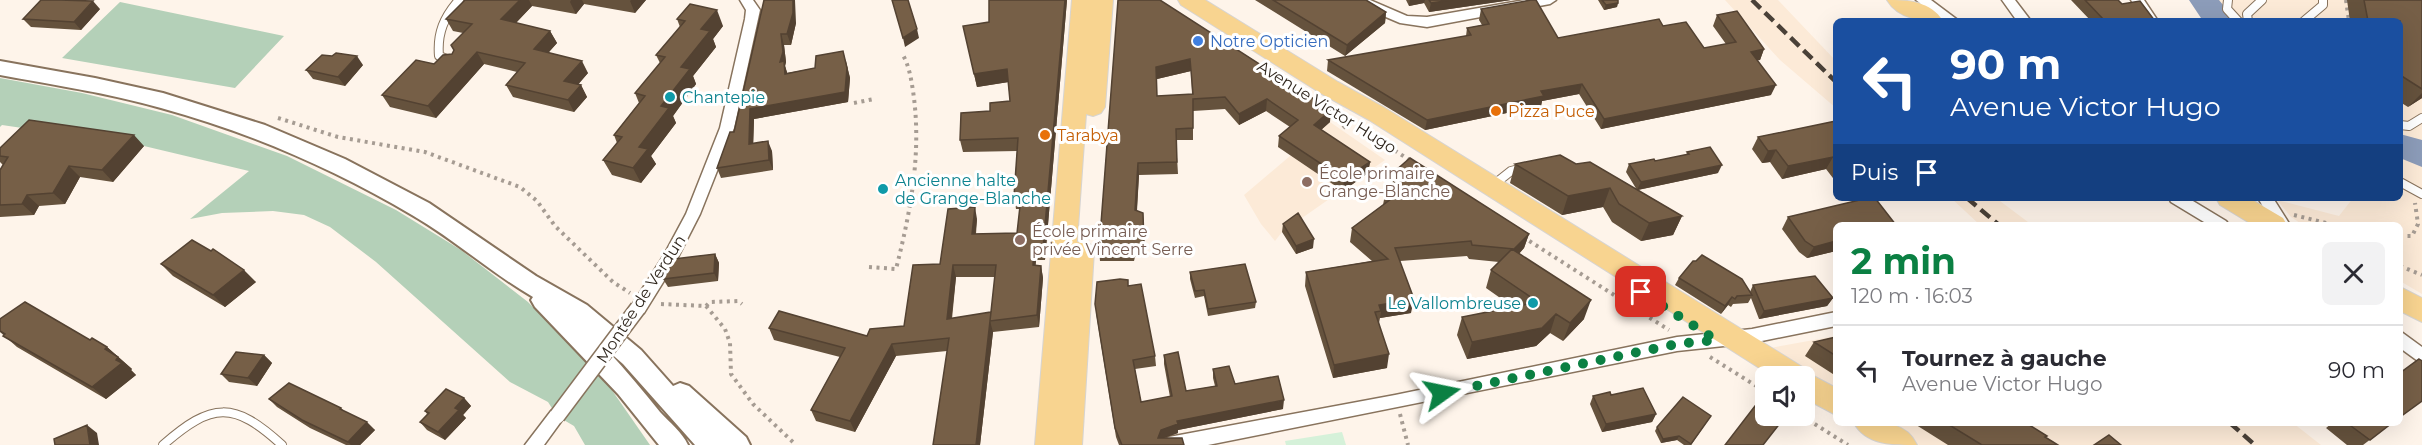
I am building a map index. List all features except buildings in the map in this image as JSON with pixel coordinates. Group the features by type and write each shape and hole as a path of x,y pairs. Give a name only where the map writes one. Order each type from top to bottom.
{"main road":[{"path":"1064,443 1083,0"},
{"path":"1064,443 1102,0"},
{"name":"Avenue Victor Hugo","path":"1173,0 1406,149 1442,167 1734,338 1763,366"},
{"name":"Avenue Victor Hugo","path":"1189,0 1778,366"},
{"path":"1898,0 1927,18"},
{"path":"0,68 95,85 163,101 257,131 337,165 421,209 528,283 579,312 696,407 737,445"},
{"path":"2234,201 2269,222"},
{"path":"528,283 627,387 668,445"},
{"path":"2403,300 2422,311"},
{"path":"632,357 711,445"},
{"path":"1815,390 1833,401"},
{"path":"1815,403 1833,414"},
{"path":"651,419 675,445"},
{"path":"1853,426 1882,445"},
{"path":"1873,426 1903,445"}],"street":[{"name":"Montée de Verdun","path":"534,445 638,308 685,233 727,128 752,19 753,10 747,0"},
{"path":"1358,0 1405,20 1427,22 1550,0"},
{"path":"1922,0 1948,18"},
{"path":"2008,0 2022,18"},
{"path":"2137,0 2149,18"},
{"path":"2181,201 2216,222"},
{"path":"2267,201 2280,222"},
{"path":"1169,445 1395,402 1677,344 1734,338 1833,320"},
{"path":"2403,341 2422,357"}],"lane":[{"path":"455,63 439,56 437,39 449,11 459,0"},
{"path":"2228,0 2227,9 2235,18"},
{"path":"2248,18 2247,14 2262,0"},
{"path":"2307,18 2323,2"},
{"path":"2403,125 2409,126 2422,118"},
{"path":"1491,187 1511,171 1524,167"},
{"path":"2403,184 2422,194"},
{"path":"163,445 183,427 204,415 224,411 252,420 282,445"}],"path":[{"path":"2346,0 2349,18"},
{"path":"869,267 896,268 909,220 917,164 916,108 903,55"},
{"path":"854,103 874,99"},
{"name":"Avenue Victor Hugo","path":"1346,125 1418,165"},
{"path":"2403,236 2412,236 2417,231 2416,210"},
{"path":"2295,222 2294,215 2322,222"},
{"path":"1518,234 1755,385"},
{"path":"2403,267 2422,275"},
{"path":"662,304 706,306 710,302 738,301 742,304"},
{"path":"706,306 725,329 730,343 731,374 753,404 796,445"},
{"path":"1399,410 1408,445"},
{"path":"1815,424 1848,445"}],"shaded area":[{"path":"1725,0 1778,0 1833,58 1833,105 1780,60"},
{"path":"2208,0 2422,0 2422,141 2412,148 2422,160 2422,294 2403,283 2403,222 2298,222 2291,217 2278,201 2339,216 2351,201 2403,201 2403,18 2221,18 2212,10"},
{"name":"École primaire Grange-Blanche","path":"1330,122 1385,160 1282,232 1275,241 1261,224 1244,195"},
{"path":"1954,201 2000,201 2028,222 1977,222"},
{"path":"1833,337 1833,389 1815,377 1815,366 1798,366 1770,348"},
{"path":"1890,426 2297,426 2321,445 1919,445"}],"green space":[{"path":"120,2 284,36 235,88 62,58"},
{"path":"0,78 82,93 172,115 287,156 396,210 461,250 528,302 609,386 650,445 585,445 574,426 557,416 548,402 510,382 376,262 330,227 304,215 273,211 222,213 190,219 249,171 144,146 2,125 0,127"},
{"path":"1342,432 1346,445 1286,445 1285,441"}],"waterway":[{"path":"2204,0 2208,9 2218,18"},
{"path":"2403,146 2422,155"}],"railway":[{"path":"1752,0 1833,79"},
{"path":"1971,201 1995,222"},
{"path":"2233,426 2255,445"}],"place":[{"name":"Notre Opticien","path":"1198,41"},
{"name":"Chantepie","path":"670,97"},
{"name":"Pizza Puce","path":"1496,111"},
{"name":"Tarabya","path":"1045,135"},
{"name":"École primaire Grange-Blanche","path":"1307,182"},
{"name":"Ancienne halte de Grange-Blanche","path":"883,189"},
{"name":"École primaire privée Vincent Serre","path":"1020,240"},
{"name":"Le Vallombreuse","path":"1533,303"}],"route":[{"path":"1442,393 1677,344 1716,340 1641,292"}]}
